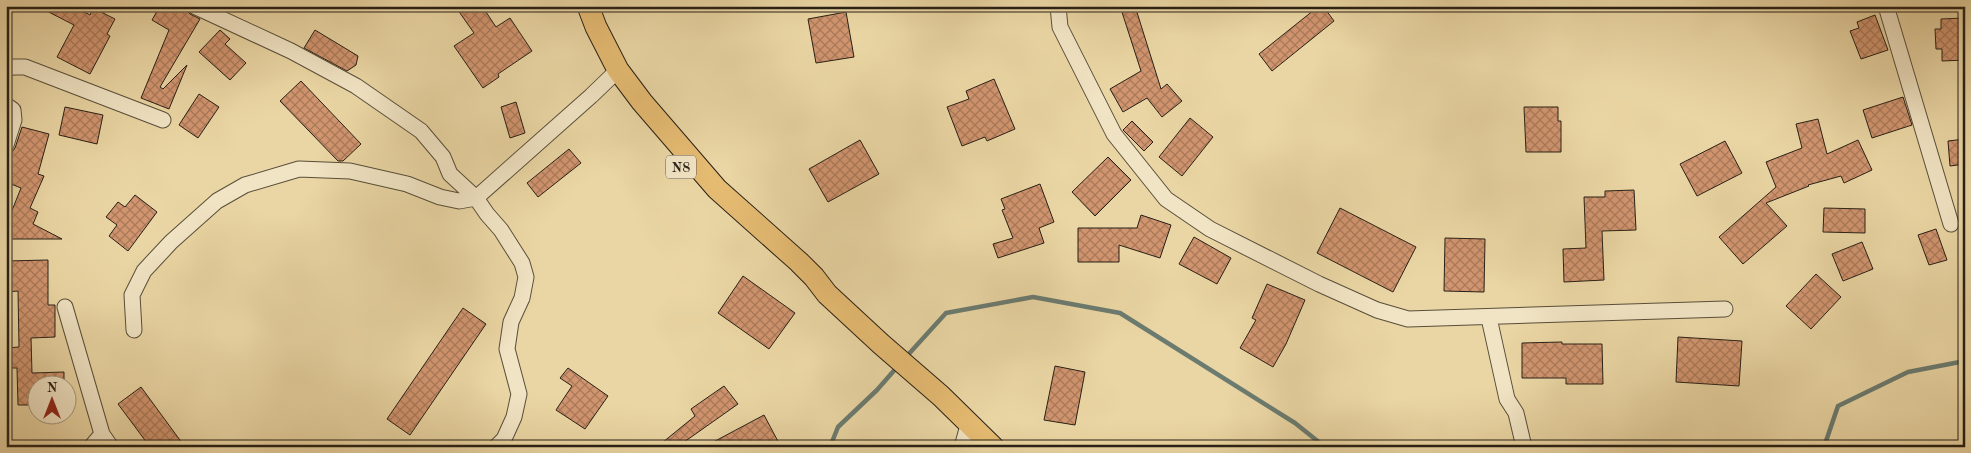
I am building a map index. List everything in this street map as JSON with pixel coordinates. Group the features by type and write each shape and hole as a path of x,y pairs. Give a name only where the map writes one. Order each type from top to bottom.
{"highway":[{"name":"N8","path":"574,6 584,32 613,75 642,102 717,189 799,262 814,277 826,294 969,422 994,447"},
{"name":"N8","path":"588,6 613,75"}],"street":[{"path":"194,6 291,51 356,86 422,131 444,157 450,174 476,198 501,230 522,264 526,277 522,298 511,322 506,349 519,394 514,417 504,439 496,447"},
{"path":"1058,6 1060,27 1114,134 1166,199 1210,229 1319,284 1377,310 1408,319 1489,318 1725,309"},
{"path":"1886,6 1952,224"},
{"path":"6,68 14,66 25,67 163,120"},
{"path":"134,330 132,294 144,271 172,242 217,201 245,185 299,169 350,170 407,184 440,197 459,201 476,198 613,75"},
{"path":"6,105 14,110 14,120 6,145"},
{"path":"65,307 102,434 111,447"},
{"path":"1489,318 1507,399 1516,413 1524,447"},
{"path":"962,447 969,422"},
{"path":"91,447 102,434"}],"building":[{"path":"37,6 73,6 90,15 93,8 115,19 107,34 110,36 90,74 57,57 74,25"},
{"path":"160,6 182,6 190,14 200,19 160,87 163,89 187,65 169,109 141,98 169,30 152,20"},
{"path":"455,6 482,6 496,27 510,18 532,51 498,74 499,77 483,88 454,46 474,33"},
{"path":"1120,6 1135,6 1161,89 1167,84 1182,101 1162,117 1147,98 1123,112 1110,89 1141,71"},
{"path":"1319,6 1323,6 1334,21 1272,71 1259,54"},
{"path":"846,12 854,57 816,63 808,19"},
{"path":"1875,15 1888,50 1861,59 1850,31 1859,28 1857,22"},
{"path":"1964,18 1965,60 1942,61 1942,49 1936,49 1935,29 1941,29 1941,19"},
{"path":"220,30 230,39 225,44 246,63 230,80 199,52"},
{"path":"315,30 358,56 356,65 347,71 304,48"},
{"path":"994,79 1015,129 987,141 985,137 962,146 947,107 969,99 966,91"},
{"path":"301,81 361,144 343,161 338,161 280,101"},
{"path":"199,94 219,107 198,138 179,125"},
{"path":"1903,97 1912,125 1872,138 1863,110"},
{"path":"516,102 525,133 510,138 501,107"},
{"path":"65,107 103,115 97,144 59,135"},
{"path":"1524,107 1558,107 1558,121 1561,121 1561,152 1526,152"},
{"path":"1190,118 1213,137 1182,176 1159,157"},
{"path":"1818,119 1827,154 1858,140 1872,170 1844,183 1841,176 1808,185 1766,203 1787,226 1743,264 1719,237 1776,187 1766,162 1802,148 1796,124"},
{"path":"1132,121 1153,142 1144,151 1123,130"},
{"path":"22,127 49,134 38,174 44,176 30,208 38,212 33,224 62,239 6,239 6,218 9,218 21,188 6,182 6,154 12,152 15,148"},
{"path":"1965,139 1965,164 1950,166 1948,141"},
{"path":"860,140 879,174 828,202 809,169"},
{"path":"1725,141 1742,173 1697,196 1680,164"},
{"path":"569,149 581,163 538,197 527,183"},
{"path":"1108,157 1131,180 1095,216 1072,192"},
{"path":"1040,184 1054,222 1039,228 1044,243 998,258 993,244 1013,238 1002,210 1005,209 1001,199"},
{"path":"1634,190 1636,230 1602,231 1604,280 1564,282 1563,249 1586,248 1584,197 1605,197 1605,191"},
{"path":"135,195 157,212 128,251 109,236 117,225 106,217 118,202 125,207"},
{"path":"1340,208 1416,247 1393,292 1317,253"},
{"path":"1824,208 1865,209 1865,233 1823,232"},
{"path":"1141,215 1171,225 1160,258 1119,245 1119,262 1078,262 1078,228 1137,228"},
{"path":"1936,229 1947,260 1929,265 1918,235"},
{"path":"1194,237 1231,258 1217,284 1179,264"},
{"path":"1445,238 1485,239 1484,292 1444,291"},
{"path":"1862,242 1873,269 1843,281 1832,254"},
{"path":"48,260 48,305 55,305 55,337 31,338 32,373 64,372 64,376 28,376 28,405 18,405 17,368 6,368 6,348 19,347 18,291 6,292 6,261"},
{"path":"1816,274 1841,297 1811,329 1786,306"},
{"path":"743,276 795,313 769,349 718,313"},
{"path":"1267,284 1305,300 1286,344 1273,367 1240,348 1256,320 1252,318"},
{"path":"463,308 486,324 410,435 387,419"},
{"path":"1678,337 1742,341 1739,386 1676,382"},
{"path":"1562,342 1562,344 1602,344 1603,384 1566,384 1566,378 1522,378 1522,343"},
{"path":"1055,366 1085,372 1075,425 1044,420"},
{"path":"568,368 608,396 585,429 556,410 572,386 560,378"},
{"path":"724,386 738,404 677,447 657,447 695,416 691,409"},
{"path":"141,387 185,447 150,447 118,404"},
{"path":"764,415 781,447 704,447"}],"waterway":[{"path":"906,357 946,313 1033,297 1120,313 1295,423 1325,447"},
{"path":"1824,447 1838,406 1908,372 1965,361"},
{"path":"830,447 838,427 877,390 898,366"}]}
